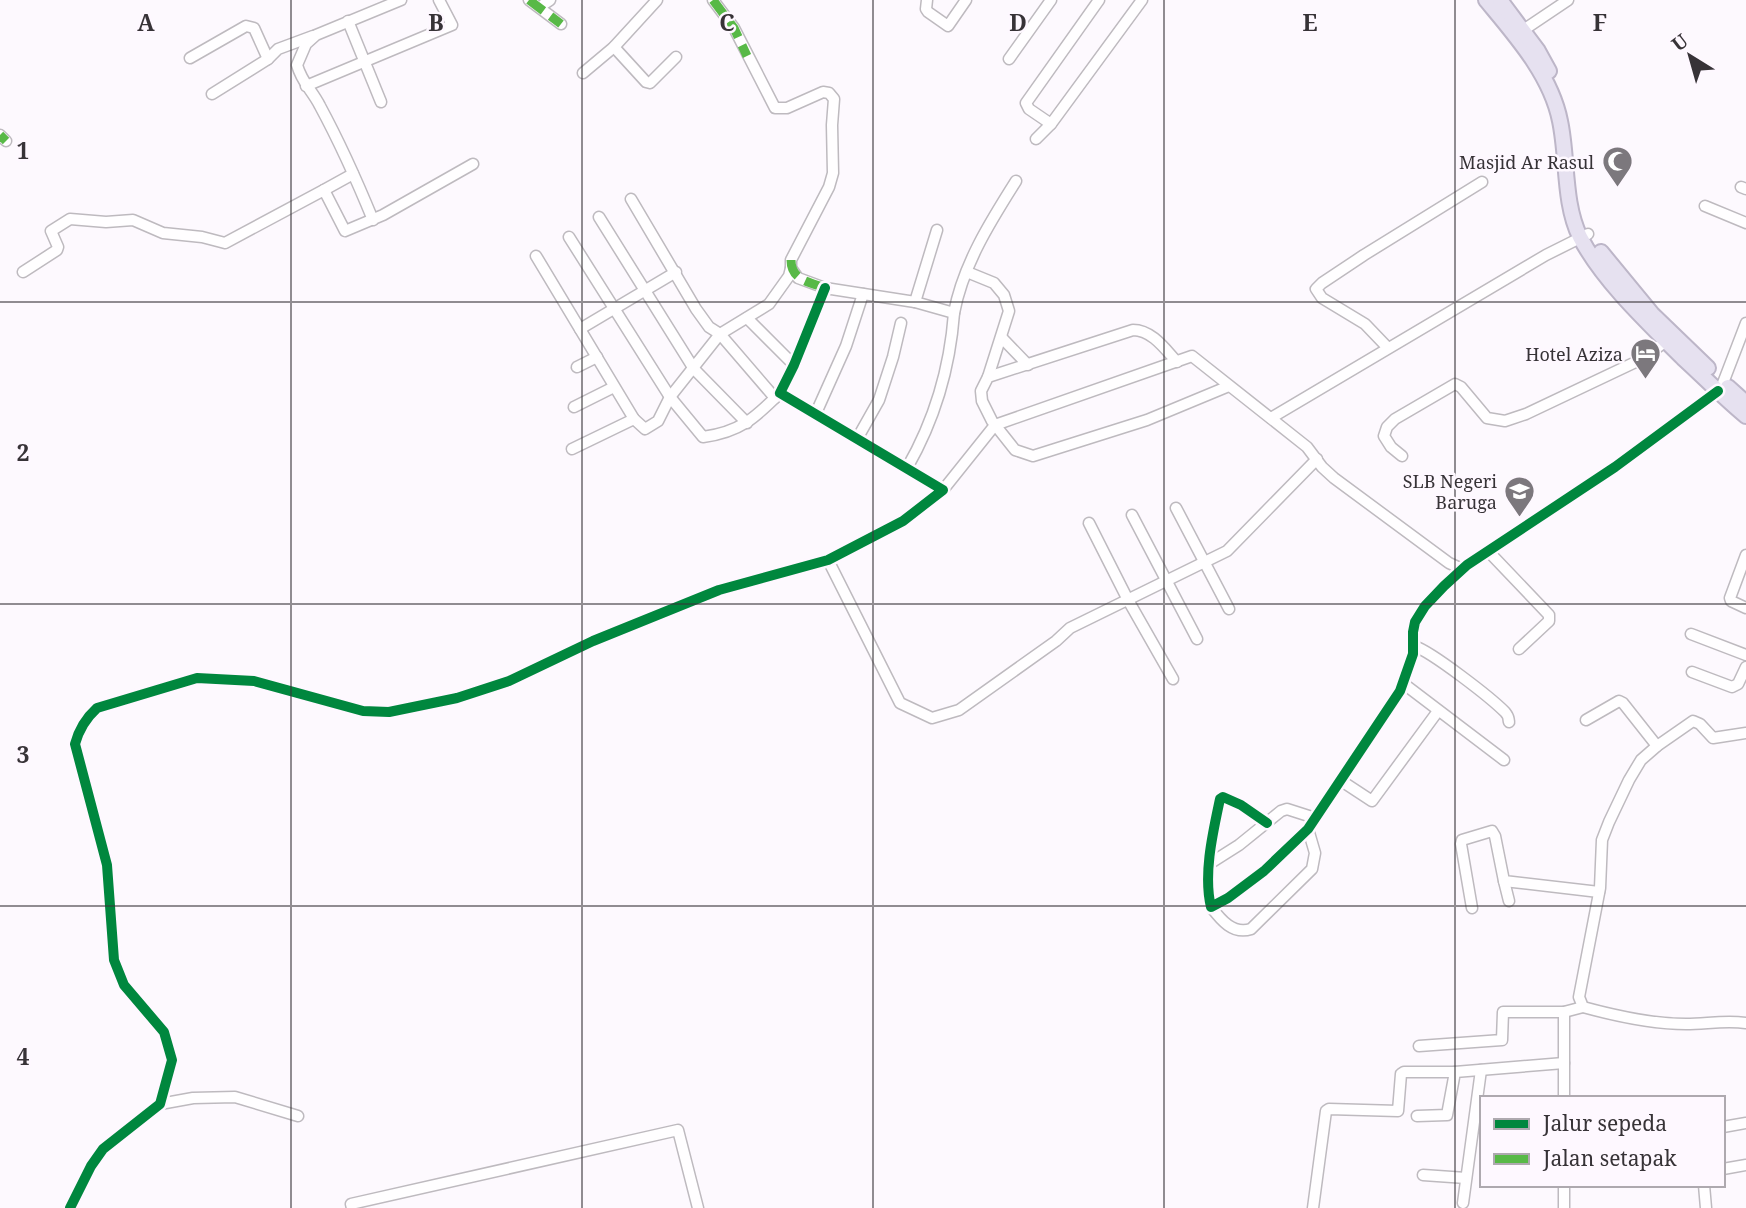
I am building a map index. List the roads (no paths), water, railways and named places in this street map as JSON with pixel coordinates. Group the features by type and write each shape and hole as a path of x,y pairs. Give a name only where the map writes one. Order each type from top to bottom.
{"highway":[{"path":"1486,0 1519,34"},
{"path":"1500,0 1541,73 1556,107 1565,150 1572,212 1611,281 1643,320 1666,341 1721,387 1746,402"},
{"path":"1584,236 1746,415"}],"street":[{"path":"212,94 268,59 278,49 401,0"},
{"path":"306,86 452,25 439,0"},
{"path":"529,0 561,24"},
{"path":"583,73 614,47 657,0"},
{"path":"536,256 634,419 645,429 658,421 670,397 720,334 769,304 789,276 792,260 829,187 833,173 834,99 829,93 823,92 787,108 775,108 734,28 713,0"},
{"path":"927,0 928,12 948,26 966,0"},
{"path":"1009,59 1051,0"},
{"path":"1051,124 1029,109 1026,103 1099,0"},
{"path":"1036,139 1051,124 1142,0"},
{"path":"1519,34 1551,5 1568,0"},
{"path":"348,22 381,102"},
{"path":"190,58 246,26 254,28 268,59"},
{"path":"316,35 306,44 297,65 306,86 320,105 373,220"},
{"path":"614,47 646,82 650,83 676,57"},
{"path":"324,191 345,231 373,220 473,163"},
{"path":"23,272 57,250 51,231 69,219 106,222 133,220 163,233 202,237 225,243 353,174"},
{"path":"907,468 923,441 936,406 952,338 957,296 978,246 1016,181"},
{"path":"1388,348 1365,324 1322,298 1316,289 1322,282 1364,254 1482,182"},
{"path":"631,199 709,327 720,334 778,395 816,413 943,491"},
{"path":"1705,206 1746,223"},
{"path":"599,217 694,369 747,423"},
{"path":"915,303 937,230"},
{"path":"1270,418 1546,255 1584,236"},
{"path":"569,237 670,397 703,437 722,434 747,423 778,395 794,365 825,288"},
{"path":"791,268 801,280 825,288 915,303 954,313"},
{"path":"580,329 676,272"},
{"path":"967,272 994,283 1004,295 1009,311 1002,338 981,391 982,401 995,425 1016,450 1033,456 1147,420 1229,386"},
{"path":"816,413 846,346 863,294"},
{"path":"747,318 794,365"},
{"path":"857,439 879,400 901,323"},
{"path":"1211,907 1228,898 1264,871 1315,818 1404,684 1414,646 1413,632 1418,615 1435,595 1462,569 1615,467 1721,387 1746,323"},
{"path":"988,377 1139,330 1152,336 1177,362"},
{"path":"1002,338 1028,365"},
{"path":"1402,456 1387,443 1384,436 1387,427 1395,419 1455,384 1461,387 1487,418 1505,421 1625,368 1666,341"},
{"path":"160,1104 173,1060 170,1047 164,1032 124,985 116,967 107,865 75,744 79,730 97,708 197,678 254,681 363,711 389,712 457,698 509,681 606,635 719,590 828,560 903,521 943,491 995,425 1192,356 1307,447 1334,478 1440,556 1462,569"},
{"path":"577,367 597,357"},
{"path":"574,407 614,387"},
{"path":"572,449 634,419"},
{"path":"828,560 900,703 932,718 959,710 1056,642 1070,628 1232,547 1317,459"},
{"path":"1176,509 1229,609"},
{"path":"1132,515 1197,639"},
{"path":"1088,523 1173,679"},
{"path":"1488,551 1549,615 1549,621 1519,649"},
{"path":"1746,555 1730,598 1746,608"},
{"path":"1691,634 1746,654"},
{"path":"1414,646 1494,703 1507,714 1509,722"},
{"path":"1692,672 1734,687 1746,667"},
{"path":"1404,684 1504,760"},
{"path":"1586,720 1619,701 1657,746"},
{"path":"1340,780 1372,801 1438,711"},
{"path":"1583,1007 1579,1002 1579,988 1599,892 1601,844 1634,771 1657,746 1693,721 1700,724 1713,738 1746,733"},
{"path":"1267,823 1231,799 1223,797 1218,807 1208,886 1211,907 1231,928 1245,931 1251,929 1312,869 1315,853 1307,829"},
{"path":"1209,864 1239,845 1284,809 1315,818"},
{"path":"1472,908 1462,840 1492,831 1496,836 1509,901"},
{"path":"1504,881 1599,892"},
{"path":"1419,1046 1502,1040 1503,1012 1564,1012 1583,1007 1658,1023 1746,1023"},
{"path":"1564,1012 1564,1096"},
{"path":"1313,1208 1326,1111 1329,1108 1398,1111 1401,1074 1404,1072 1455,1072 1564,1063"},
{"path":"1463,1203 1481,1070"},
{"path":"1416,1116 1447,1115 1455,1072"},
{"path":"70,1208 91,1166 103,1149 160,1104 193,1098 235,1097 298,1116"},
{"path":"1725,1127 1746,1123"},
{"path":"352,1208 351,1204 678,1130 698,1208"},
{"path":"1725,1169 1746,1165"},
{"path":"1423,1175 1466,1178"},
{"path":"1563,1208 1564,1187"},
{"path":"1704,1187 1706,1208"}],"place":[{"name":"Masjid Ar Rasul","path":"1617,189"},
{"name":"Hotel Aziza","path":"1646,381"},
{"name":"SLB Negeri Baruga","path":"1520,518"}]}
